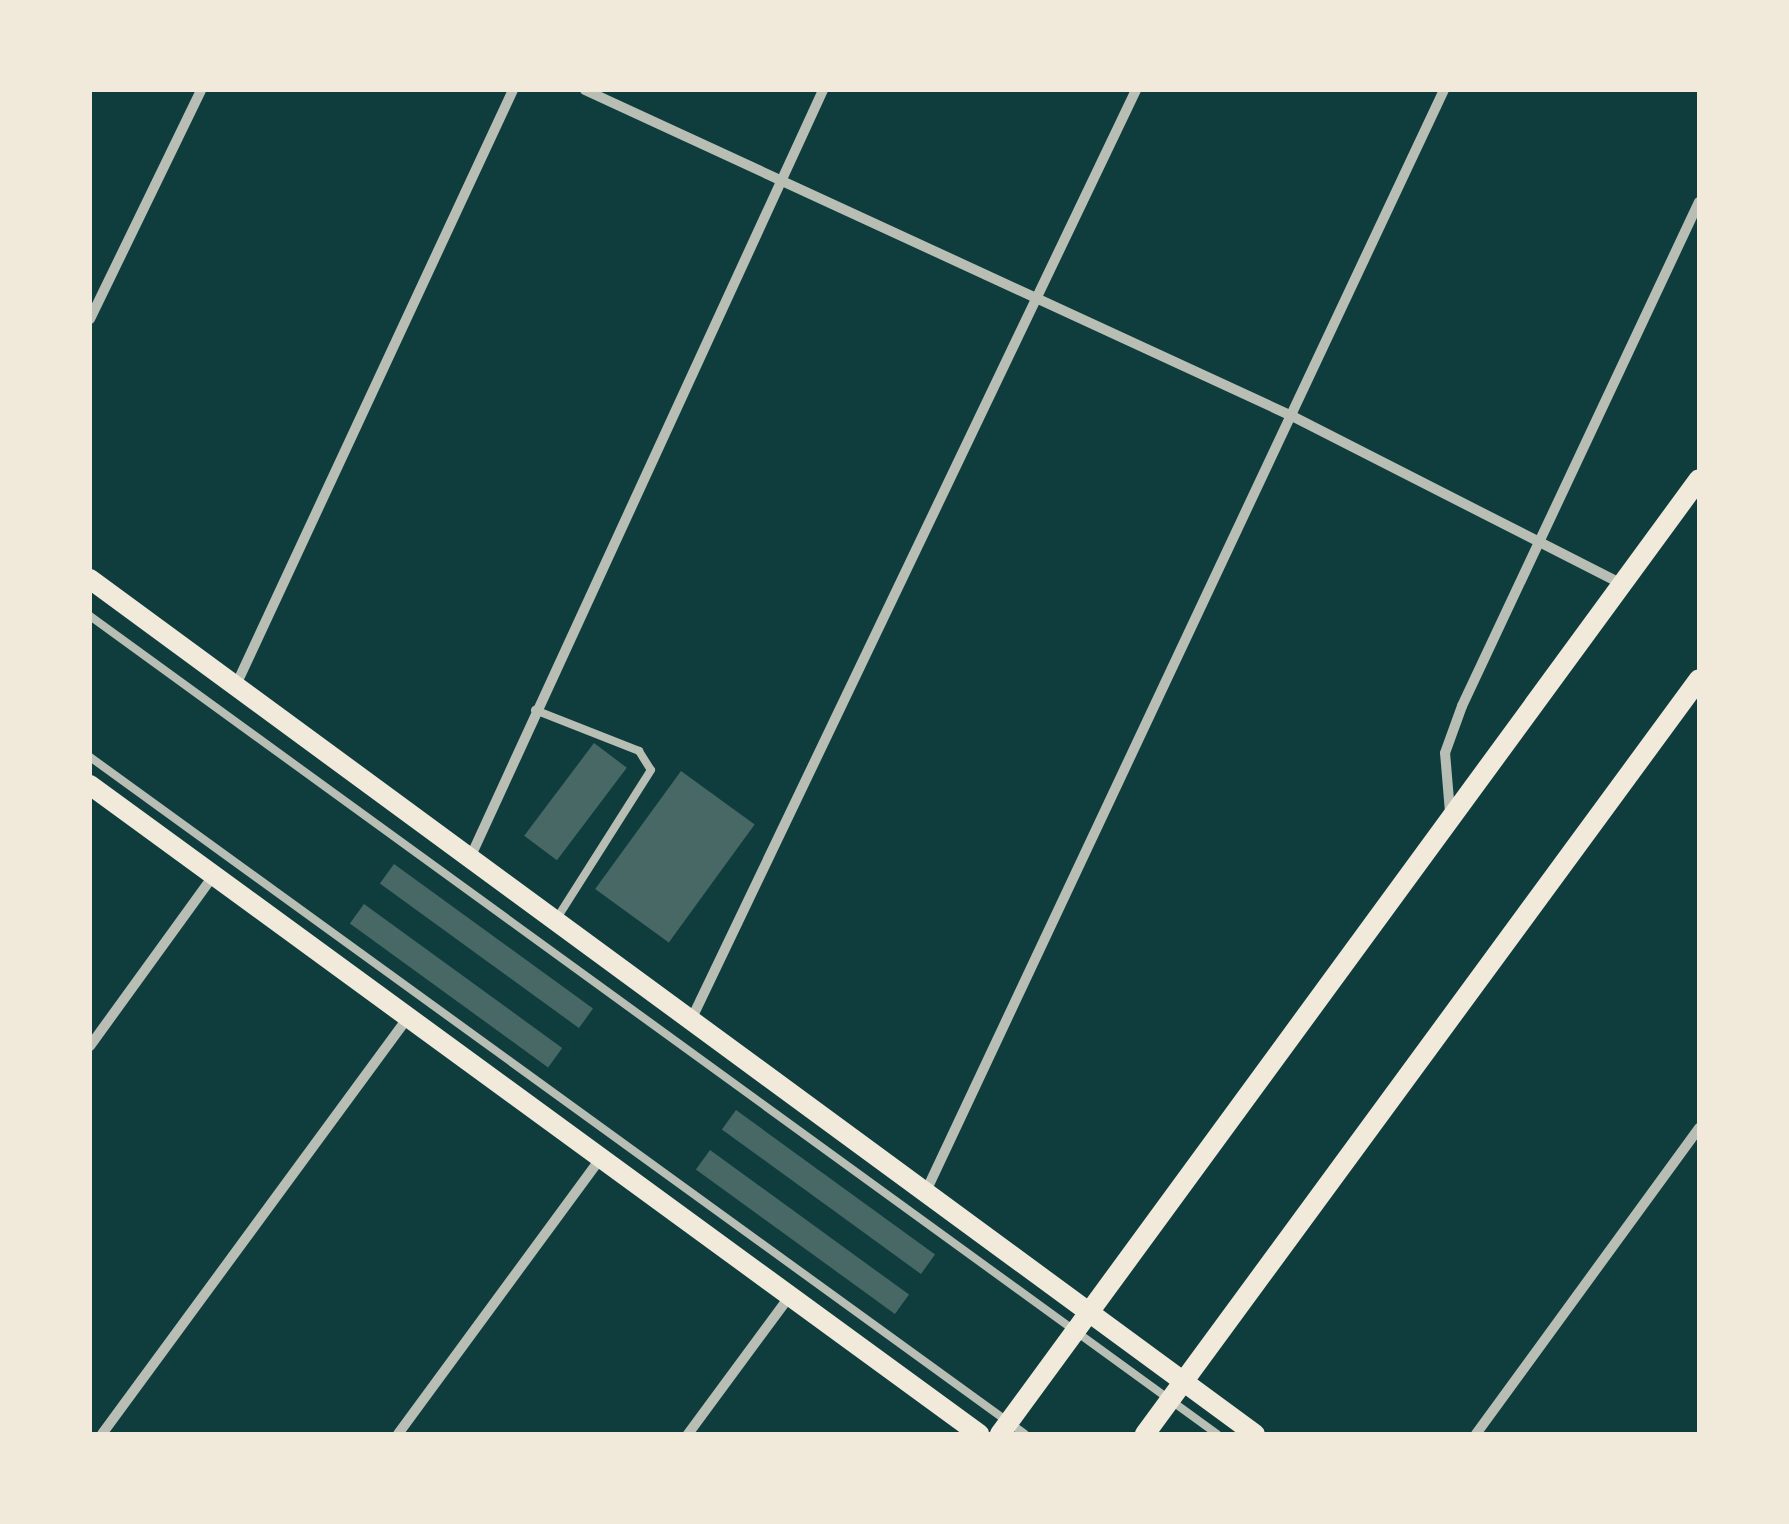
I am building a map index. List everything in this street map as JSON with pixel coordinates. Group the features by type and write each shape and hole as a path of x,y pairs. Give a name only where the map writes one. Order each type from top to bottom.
{"main road":[{"path":"1011,1430 1450,812 1699,479"},
{"path":"90,580 927,1189 1093,1314 1178,1392 1255,1434"},
{"path":"1145,1434 1699,679"},
{"path":"90,784 786,1301 979,1434"}],"street":[{"path":"90,319 201,90"},
{"path":"236,686 513,90"},
{"path":"585,90 1294,417 1623,585"},
{"path":"470,858 534,710 823,90"},
{"path":"692,1018 1040,301 1136,90"},
{"path":"927,1189 1294,417 1444,90"},
{"path":"1450,812 1446,753 1539,539 1699,202"},
{"path":"90,1046 214,875"},
{"path":"102,1434 406,1020"},
{"path":"1476,1434 1699,1128"},
{"path":"398,1434 599,1160"},
{"path":"688,1434 786,1301"}],"lane":[{"path":"90,616 1076,1336 1178,1392 1217,1434"},
{"path":"534,710 638,751 652,770 557,918"},
{"path":"90,756 1011,1430"}],"building":[{"path":"594,743 627,768 557,860 524,836"},
{"path":"681,771 755,824 669,943 595,889"},
{"path":"394,864 593,1009 579,1028 380,883"},
{"path":"364,904 562,1048 548,1067 350,923"},
{"path":"736,1110 935,1255 921,1274 722,1129"},
{"path":"710,1150 909,1295 895,1314 696,1169"}]}
